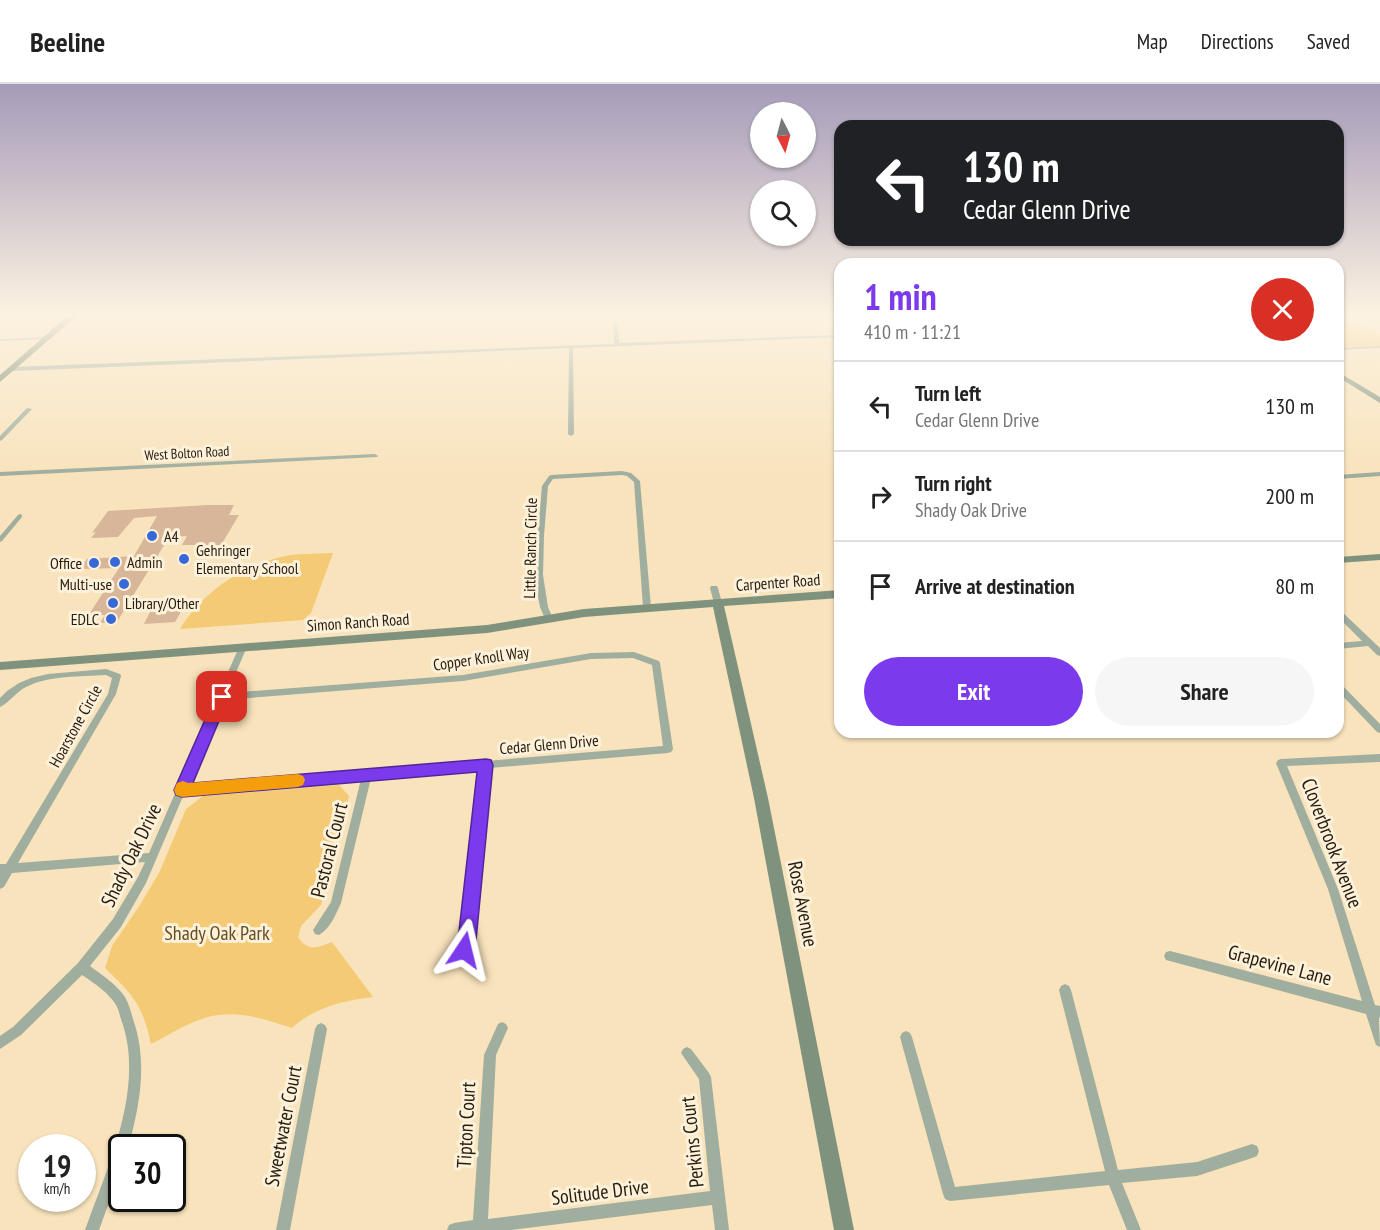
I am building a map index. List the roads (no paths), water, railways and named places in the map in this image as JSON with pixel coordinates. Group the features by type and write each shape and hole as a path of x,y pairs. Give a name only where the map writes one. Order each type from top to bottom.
{"main road":[{"path":"0,379 15,366"}],"street":[{"path":"12,369 71,366"},
{"path":"571,366 571,434"},
{"path":"1344,378 1380,401"},
{"path":"0,439 29,409"},
{"name":"West Bolton Road","path":"0,474 375,456"},
{"name":"Little Ranch Circle","path":"549,619 543,611 539,590 544,486 551,477 622,473 629,474 637,481 646,608"},
{"path":"1344,477 1380,474"},
{"path":"0,540 4,531 20,516"},
{"path":"1344,560 1380,557"},
{"name":"Carpenter Road","path":"716,595 834,594"},
{"name":"Simon Ranch Road","path":"0,666 487,629 584,613 646,608 716,595"},
{"name":"Rose Avenue","path":"716,595 764,809 844,1230"},
{"path":"1344,619 1380,653"},
{"path":"1344,646 1370,644"},
{"name":"Shady Oak Drive","path":"0,1043 16,1031 82,967 117,923 152,857 243,647"},
{"name":"Copper Knoll Way","path":"222,697 463,678 591,656 634,655 656,663 668,750"},
{"name":"Hoarstone Circle","path":"0,704 10,691 30,680 106,672 117,676 112,694 5,869"},
{"path":"1344,692 1380,730"},
{"name":"Cedar Glenn Drive","path":"182,790 668,750"},
{"name":"Cloverbrook Avenue","path":"1380,758 1281,763 1334,889 1375,1011 1380,1041"},
{"path":"455,962 464,950 467,940 486,765"},
{"name":"Pastoral Court","path":"319,930 336,903 367,775"},
{"path":"0,884 5,869 152,857"},
{"name":"Grapevine Lane","path":"1170,956 1375,1011"},
{"path":"82,967 122,1002 135,1045 136,1090 126,1130 92,1230"},
{"path":"1065,990 1113,1177 1134,1230"},
{"name":"Tipton Court","path":"480,1227 490,1055 502,1028"},
{"name":"Sweetwater Court","path":"283,1230 321,1029"},
{"path":"906,1037 950,1194 1197,1169 1252,1151"},
{"name":"Perkins Court","path":"687,1053 705,1077 718,1197"},
{"path":"718,1197 722,1230"},
{"name":"Solitude Drive","path":"454,1230 718,1197"}],"place":[{"name":"A4","path":"152,536"},
{"name":"Gehringer Elementary School","path":"184,559"},
{"name":"Admin","path":"115,562"},
{"name":"Office","path":"94,563"},
{"name":"Multi-use","path":"124,584"},
{"name":"Library/Other","path":"113,603"},
{"name":"EDLC","path":"111,619"}],"park label":[{"name":"Shady Oak Park","path":"217,933"}]}
